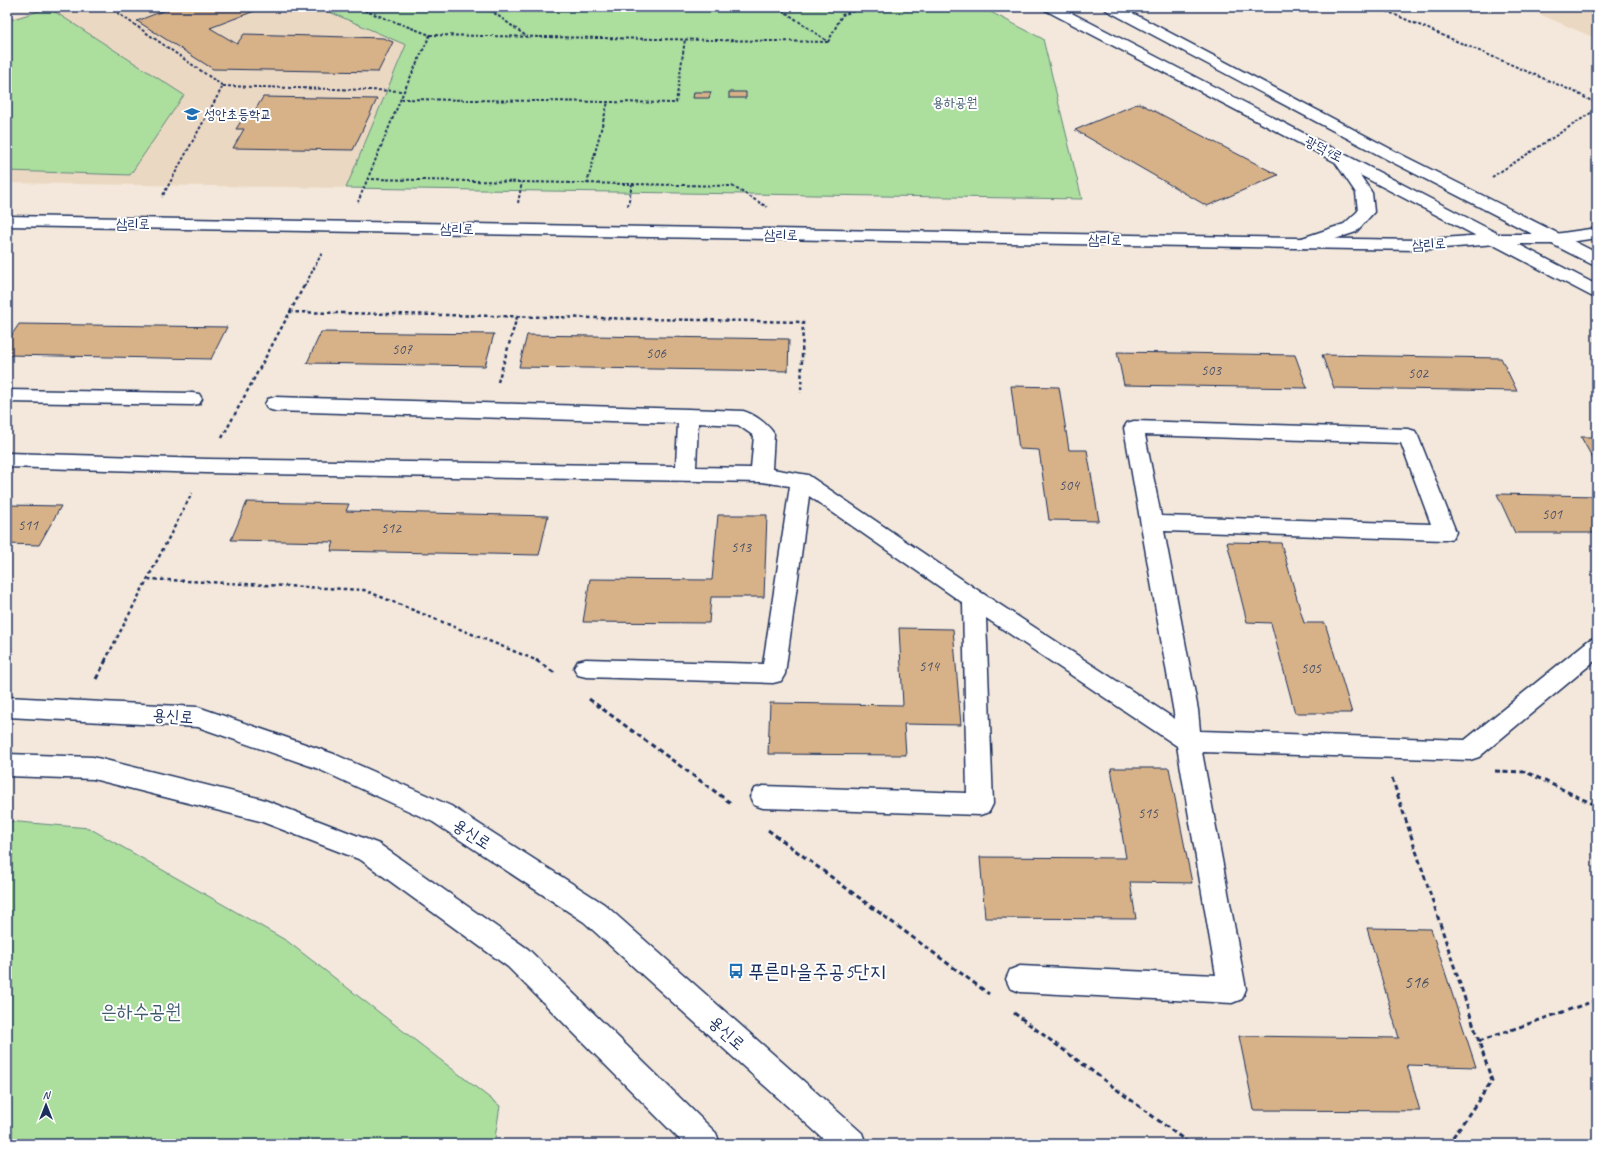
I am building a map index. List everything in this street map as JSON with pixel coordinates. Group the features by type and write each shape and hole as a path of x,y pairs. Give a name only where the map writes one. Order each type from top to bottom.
{"main road":[{"name":"광덕4로","path":"1050,7 1597,292"},
{"name":"광덕4로","path":"1111,7 1398,159 1597,260"},
{"path":"1305,243 1350,228 1366,212 1364,193 1339,157"},
{"name":"삼리로","path":"7,221 1416,245 1496,239 1555,239"},
{"path":"1555,239 1597,233"},
{"path":"1555,239 1597,244"},
{"path":"7,396 192,399"},
{"path":"276,404 743,418 764,434 761,475"},
{"path":"686,474 688,416"},
{"path":"1020,979 1232,989 1188,741 1186,710 1150,523 1134,428 1408,436 1445,532 1150,523"},
{"path":"7,460 214,466 761,475 801,480 974,599 1188,741 1470,750 1597,646"},
{"path":"586,668 773,674 801,480"},
{"path":"763,797 980,804 974,599"},
{"name":"용신로","path":"7,707 198,717 325,760 442,814 594,913 851,1144"},
{"path":"7,765 93,768 262,810 370,852 518,958 705,1144"}],"path":[{"path":"109,7 224,86 404,91"},
{"path":"356,7 430,35 828,42"},
{"path":"486,7 527,37"},
{"path":"778,7 828,42"},
{"path":"828,42 842,15 866,7"},
{"path":"1377,7 1575,92 1597,104"},
{"path":"358,203 404,91 430,35"},
{"path":"401,99 676,103 686,39"},
{"path":"161,200 224,86"},
{"path":"587,184 608,102"},
{"path":"1491,177 1597,109"},
{"path":"367,179 732,186 768,208"},
{"path":"518,206 522,182"},
{"path":"628,209 632,184"},
{"path":"221,440 289,312 326,247"},
{"path":"289,312 803,322 801,393"},
{"path":"497,386 516,317"},
{"path":"96,679 194,491"},
{"path":"148,579 364,590 540,662 558,676"},
{"path":"584,694 734,805"},
{"path":"1391,776 1492,1081 1448,1144"},
{"path":"766,828 994,998"},
{"path":"1479,1041 1597,1000"},
{"path":"1013,1012 1190,1144"}],"shaded area":[{"name":"성안초등학교","path":"48,7 318,7 406,45 346,188 7,183 7,19"},
{"path":"1523,7 1597,7 1597,39"}],"green space":[{"name":"용하공원","path":"318,7 981,7 1043,39 1082,199 346,188 406,45"},
{"path":"49,8 184,95 130,175 7,171 7,21"},
{"name":"은하수공원","path":"7,821 89,828 287,941 500,1106 494,1144 7,1144"}],"building":[{"path":"173,7 265,7 210,28 237,44 244,34 383,38 393,42 378,72 213,69 137,21"},
{"path":"694,92 711,92 709,98 693,98"},
{"path":"729,92 746,92 746,98 729,98"},
{"path":"263,97 377,99 353,150 233,148 244,129 236,129 247,112 254,112"},
{"path":"1139,103 1278,175 1207,206 1075,130"},
{"path":"19,324 227,327 211,359 7,355 7,342"},
{"path":"321,332 494,334 485,366 307,363"},
{"path":"527,335 789,339 788,371 519,367"},
{"path":"1117,352 1295,355 1307,388 1124,385"},
{"path":"1322,355 1501,358 1517,391 1334,388"},
{"path":"1011,386 1059,387 1069,450 1087,450 1099,521 1049,520 1039,450 1019,449"},
{"path":"1581,437 1597,437 1597,466"},
{"path":"1497,494 1597,496 1597,533 1515,533"},
{"path":"247,502 349,504 346,511 548,516 539,555 331,551 334,542 231,540"},
{"path":"7,505 61,506 39,545 7,544"},
{"path":"718,515 767,515 764,597 711,597 709,623 583,622 590,579 712,580"},
{"path":"1227,542 1281,543 1304,623 1325,623 1352,713 1295,713 1271,623 1247,622"},
{"path":"899,628 953,629 961,725 904,724 906,755 768,754 770,703 903,705"},
{"path":"1111,768 1169,768 1192,883 1130,882 1136,919 985,918 980,857 1126,858"},
{"path":"1367,928 1431,929 1476,1067 1407,1065 1420,1111 1254,1110 1239,1036 1399,1038"}],"railway":[{"path":"1580,7 1597,14"}],"place":[{"name":"성안초등학교","path":"192,114"},
{"name":"푸른마을주공5단지","path":"736,971"}]}
